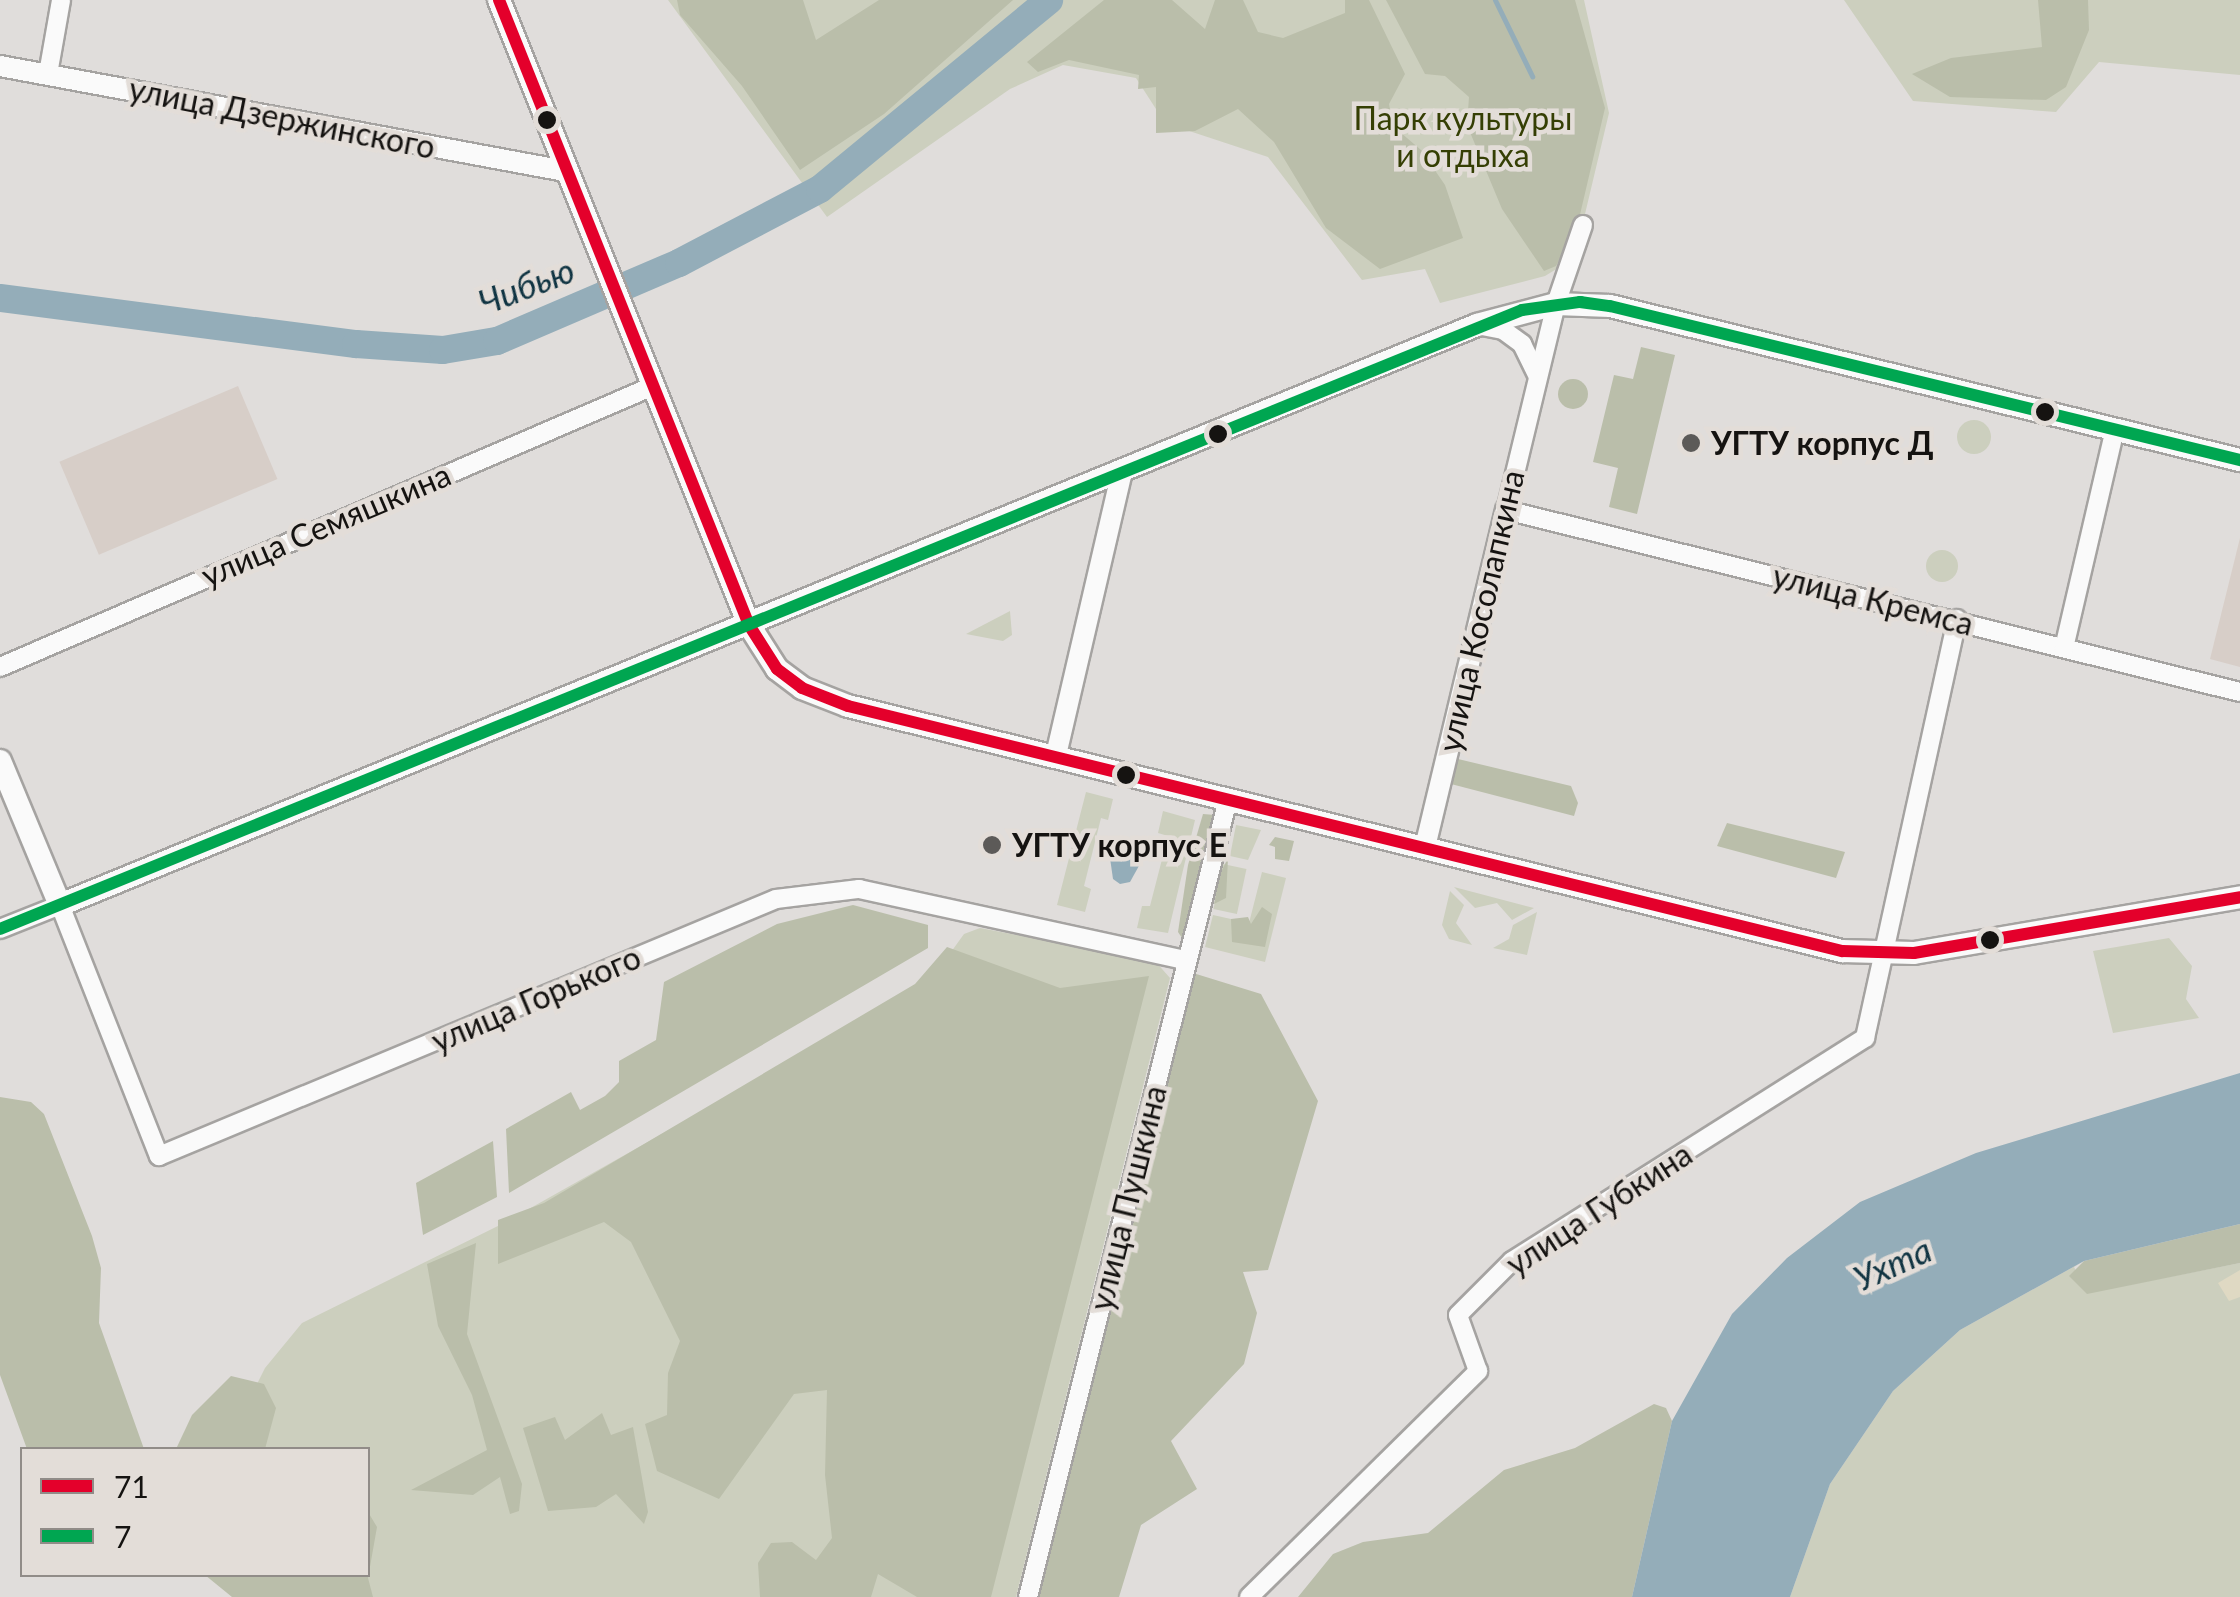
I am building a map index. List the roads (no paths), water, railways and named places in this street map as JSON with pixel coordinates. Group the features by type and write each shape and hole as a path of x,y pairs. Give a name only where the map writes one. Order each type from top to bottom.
{"main road":[{"path":"499,0 749,625 777,670 802,688 848,706 1880,956 2240,898"},
{"path":"0,761 60,905 1478,325 1556,304 1610,306 2240,460"}],"street":[{"path":"48,74 61,0"},
{"name":"улица Дзержинского","path":"0,66 564,170"},
{"name":"улица Косолапкина","path":"1425,847 1537,375 1556,304 1584,225"},
{"path":"1478,325 1503,330 1522,344 1537,375"},
{"name":"улица Семяшкина","path":"0,667 654,386"},
{"path":"2064,648 2115,429"},
{"path":"1056,755 1122,471"},
{"name":"улица Кремса","path":"1506,510 2240,692"},
{"path":"1880,956 1956,619"},
{"name":"улица Пушкина","path":"1028,1597 1228,799"},
{"name":"улица Горького","path":"60,905 160,1156 776,899 859,889 1186,960"},
{"path":"0,929 60,905"},
{"name":"улица Губкина","path":"1250,1597 1478,1370 1458,1315 1512,1261 1865,1038 1880,956"}],"water":[{"path":"1131,840 1139,846 1140,864 1130,882 1120,884 1113,879 1110,858 1120,841"},
{"name":"Ухта","path":"2240,1073 2240,1224 2084,1261 1960,1330 1893,1391 1830,1484 1790,1597 1632,1597 1672,1421 1732,1314 1787,1258 1860,1202 1976,1153"}],"waterway":[{"name":"Чибью","path":"0,298 356,344 443,350 497,341 679,263 820,189 1049,0"},
{"path":"1495,0 1532,76"}],"place":[{"name":"УГТУ корпус Д","path":"1691,443"},
{"name":"УГТУ корпус Е","path":"992,845"}],"park label":[{"name":"Парк культуры и отдыха","path":"1463,138"}]}
